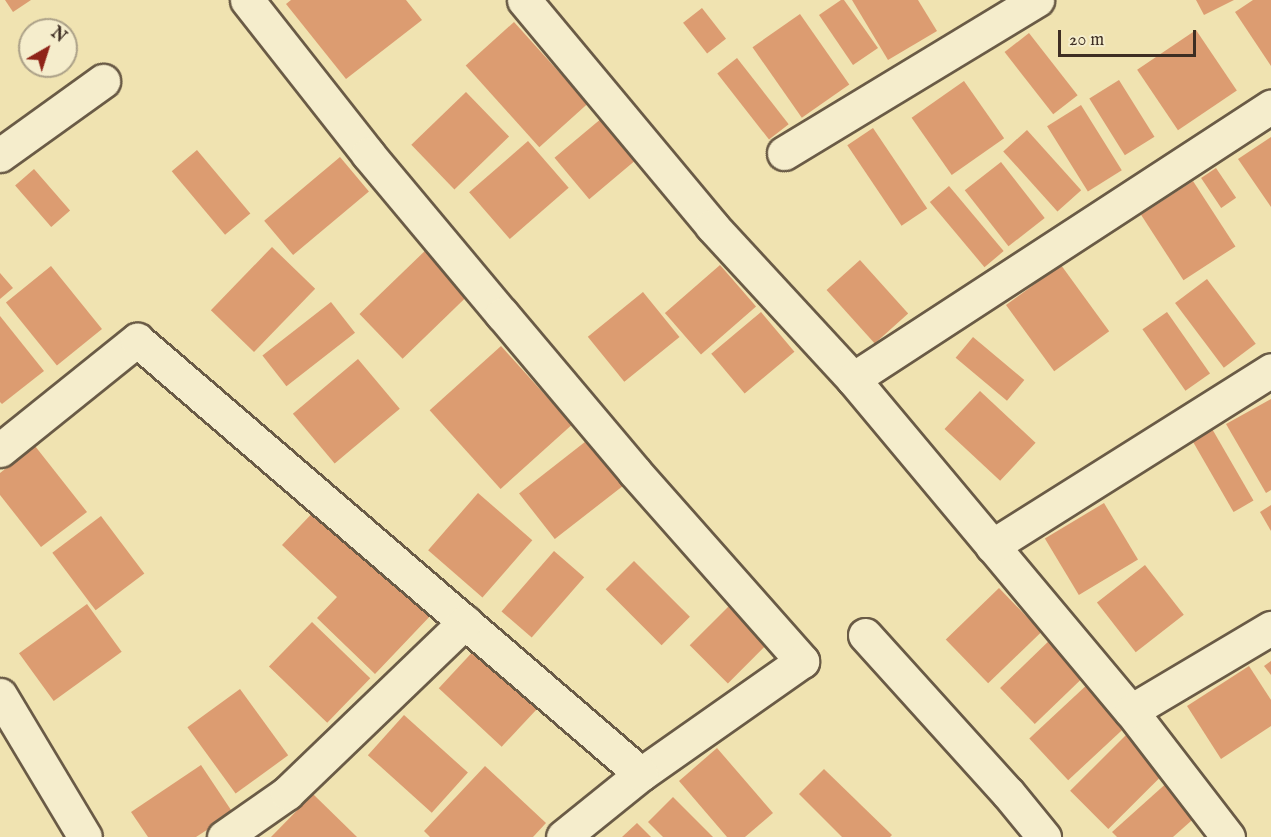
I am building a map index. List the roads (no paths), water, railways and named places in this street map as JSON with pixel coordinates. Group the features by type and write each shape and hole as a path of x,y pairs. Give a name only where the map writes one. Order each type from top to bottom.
{"street":[{"path":"247,0 368,154 524,340 665,507 802,661 641,774 563,837"},
{"path":"524,0 712,226 853,379 1131,711 1228,837"},
{"path":"784,153 1037,0"},
{"path":"0,155 103,81"},
{"path":"853,379 1271,106"},
{"path":"0,450 137,340 641,774"},
{"path":"992,546 1271,370"},
{"path":"224,837 287,793 465,622"},
{"path":"1131,711 1271,628"},
{"path":"865,635 1008,793 1044,837"},
{"path":"0,695 85,837"}]}
